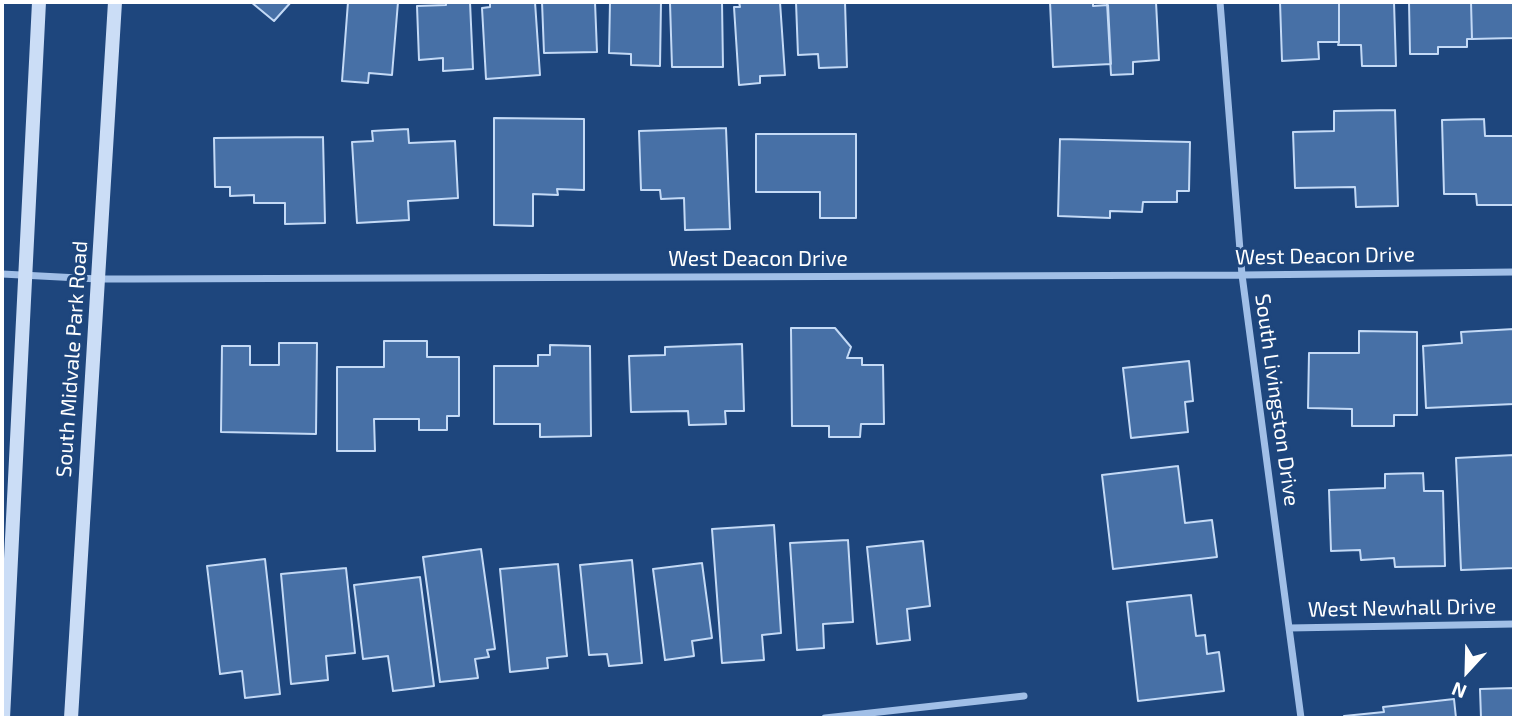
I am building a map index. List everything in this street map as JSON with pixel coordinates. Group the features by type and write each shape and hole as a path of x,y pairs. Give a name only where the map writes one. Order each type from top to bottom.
{"main road":[{"path":"3,718 39,2"},
{"name":"South Midvale Park Road","path":"71,718 115,2"}],"street":[{"name":"South Livingston Drive","path":"1220,2 1242,275 1301,718"},
{"name":"West Deacon Drive","path":"2,274 98,279 1514,272"},
{"name":"West Newhall Drive","path":"1289,628 1514,624"},
{"path":"825,718 1024,696"}],"building":[{"path":"251,2 291,2 274,21"},
{"path":"348,2 398,2 392,75 369,73 368,83 342,81"},
{"path":"446,2 470,2 473,69 443,71 443,58 419,60 417,6 446,5"},
{"path":"490,2 535,2 540,75 486,79 482,8 490,7"},
{"path":"542,2 595,2 597,52 544,53"},
{"path":"610,2 661,2 660,66 631,65 631,54 609,53"},
{"path":"722,2 723,67 672,67 670,3"},
{"path":"739,2 780,2 785,75 760,76 760,83 739,85 734,7 740,7"},
{"path":"796,2 845,2 847,67 819,68 818,54 798,55"},
{"path":"1050,2 1093,2 1093,6 1108,5 1111,64 1053,67"},
{"path":"1107,2 1156,2 1159,60 1133,62 1133,74 1111,75"},
{"path":"1280,2 1339,2 1339,42 1318,42 1319,59 1282,61"},
{"path":"1339,2 1394,2 1396,66 1362,66 1361,45 1338,45"},
{"path":"1409,2 1471,2 1472,39 1467,39 1467,47 1438,47 1438,54 1410,54"},
{"path":"1471,2 1514,2 1514,38 1472,39"},
{"path":"1395,110 1398,206 1356,207 1355,187 1295,188 1293,132 1334,131 1334,111"},
{"path":"494,118 584,119 584,190 557,189 558,195 533,194 533,226 494,225"},
{"path":"1484,119 1485,136 1514,136 1514,205 1477,205 1476,194 1444,194 1442,120"},
{"path":"726,128 730,229 685,230 684,198 661,199 660,190 641,190 639,131"},
{"path":"408,129 409,143 455,141 458,198 408,201 409,220 357,223 352,142 373,141 372,131"},
{"path":"756,134 856,134 856,218 820,218 820,192 756,192"},
{"path":"323,137 325,223 285,224 285,203 254,203 254,195 230,196 230,187 215,187 214,138"},
{"path":"1060,139 1190,142 1189,191 1177,191 1177,202 1143,202 1142,212 1110,211 1110,218 1058,216"},
{"path":"791,328 835,328 851,347 847,358 862,358 862,365 883,365 884,424 861,424 860,437 829,437 829,426 792,426"},
{"path":"1514,329 1514,404 1426,408 1423,346 1462,343 1461,332"},
{"path":"1359,331 1417,332 1417,415 1394,415 1394,426 1352,426 1352,409 1308,408 1309,353 1359,353"},
{"path":"384,341 427,341 427,357 459,357 459,416 447,416 447,430 419,430 419,419 374,419 375,451 337,451 337,367 384,367"},
{"path":"279,343 317,343 316,434 221,432 222,346 250,346 250,365 279,365"},
{"path":"742,344 744,411 725,411 726,424 689,425 688,411 631,412 629,356 665,355 665,347"},
{"path":"550,345 590,346 591,436 540,437 540,424 494,424 494,366 538,366 538,355 550,355"},
{"path":"1189,361 1193,401 1185,402 1188,432 1131,438 1123,368"},
{"path":"1514,455 1514,568 1461,570 1456,458"},
{"path":"1178,466 1185,523 1212,520 1217,557 1113,569 1102,475"},
{"path":"1423,473 1424,491 1443,491 1445,566 1395,567 1394,558 1361,560 1360,550 1331,551 1329,490 1385,488 1385,474"},
{"path":"774,525 781,633 762,635 764,660 722,663 712,529"},
{"path":"848,540 853,622 823,624 824,648 797,650 790,543"},
{"path":"923,541 930,606 907,609 910,640 877,644 867,547"},
{"path":"481,549 495,649 487,650 489,657 475,659 478,678 440,682 423,557"},
{"path":"265,559 280,694 245,698 242,671 220,674 207,566"},
{"path":"632,560 642,663 609,666 607,654 589,655 580,565"},
{"path":"702,563 712,638 692,641 694,656 665,660 653,569"},
{"path":"558,564 567,656 547,658 548,668 510,672 500,569"},
{"path":"346,568 355,653 326,656 328,680 291,684 281,574"},
{"path":"420,577 434,686 393,691 388,656 363,659 354,585"},
{"path":"1191,595 1196,636 1205,635 1207,654 1219,652 1224,691 1138,701 1127,602"},
{"path":"1514,688 1514,718 1481,718 1480,689"},
{"path":"1454,699 1456,718 1344,718 1384,712 1383,707"}]}
